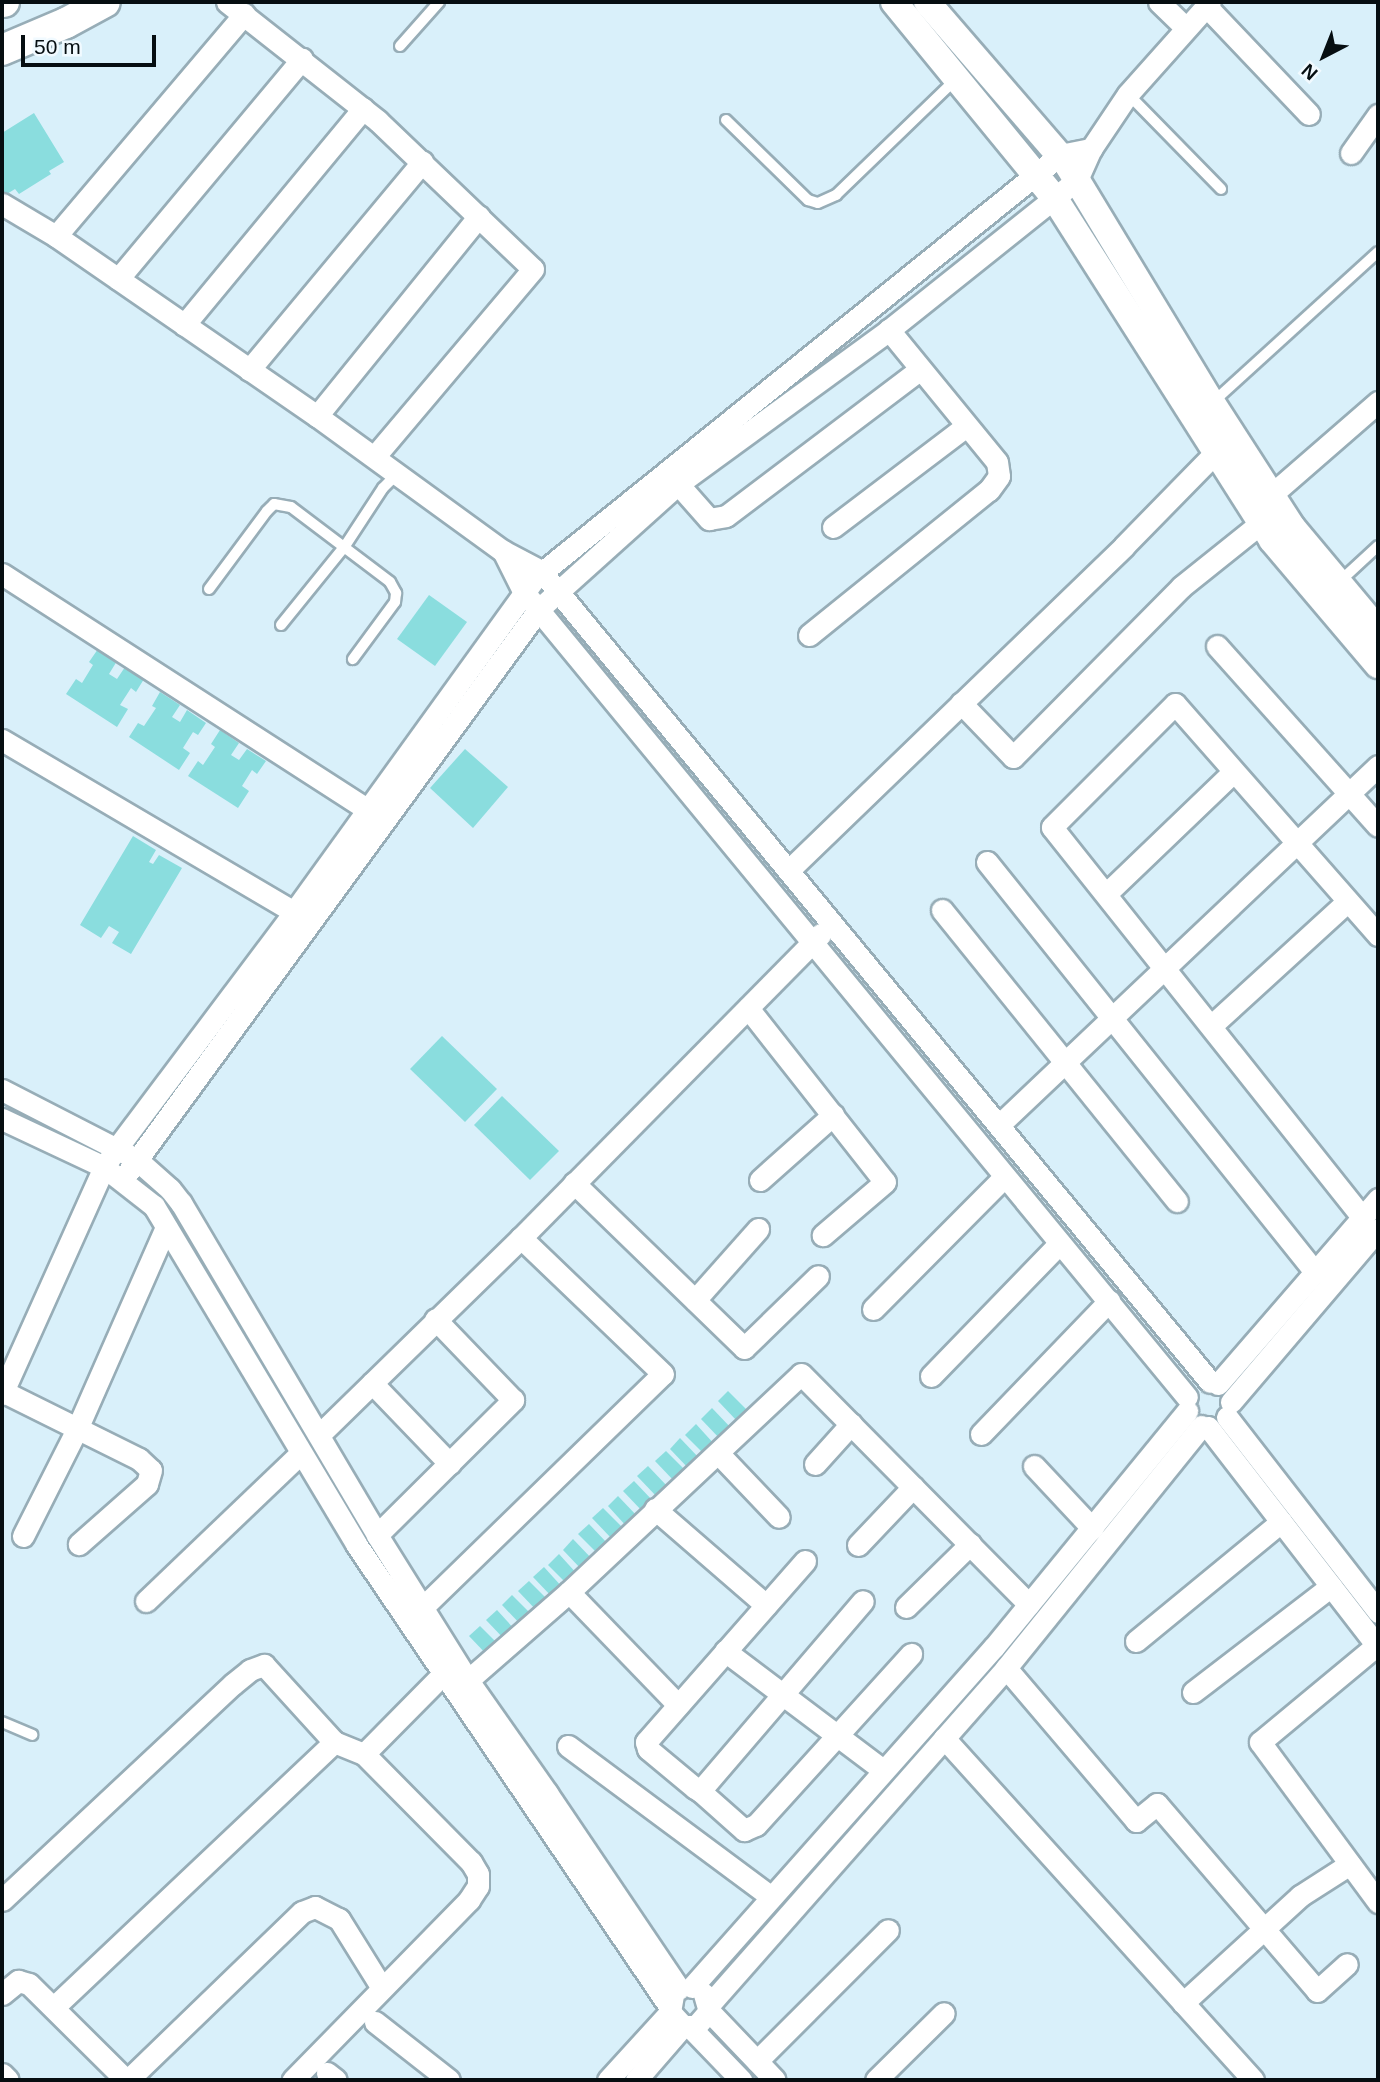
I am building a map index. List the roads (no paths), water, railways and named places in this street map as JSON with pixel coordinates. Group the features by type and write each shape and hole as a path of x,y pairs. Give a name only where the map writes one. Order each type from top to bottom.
{"main road":[{"path":"2,50 66,23 105,2"}],"street":[{"path":"894,2 1055,199 1261,523 1286,559 1378,665"},
{"path":"927,2 1059,155 1077,180 1271,495 1338,583 1378,630"},
{"path":"1159,2 1186,28"},
{"path":"123,1179 539,609 678,484 889,330 1077,180 1091,149 1128,94 1208,4 1308,114"},
{"path":"56,236 235,8 363,109 533,269 375,456"},
{"path":"118,279 302,59"},
{"path":"184,325 363,109"},
{"path":"1351,153 1378,115"},
{"path":"79,1544 147,1484 151,1470 139,1459 2,1392 104,1167 117,1148 294,912 523,591 541,570 1059,155 1091,149"},
{"path":"249,370 422,162"},
{"path":"2,204 56,236 375,456 503,551 541,570 999,1125 1214,1383 1228,1395 1229,1410 1378,1612"},
{"path":"317,416 479,216"},
{"path":"809,635 999,476 997,462 919,370 889,330"},
{"path":"678,484 709,519 726,516 919,370"},
{"path":"1271,495 1378,402"},
{"path":"833,527 966,426"},
{"path":"789,870 1216,452"},
{"path":"961,703 1013,757 1181,587 1261,523"},
{"path":"503,551 523,591 1109,1301 1378,1646 1260,1742 1378,1902"},
{"path":"2,574 367,810"},
{"path":"1217,646 1378,826"},
{"path":"1370,1223 1052,827 1175,704 1378,935"},
{"path":"2,740 294,912"},
{"path":"999,1125 1378,766"},
{"path":"394,772 411,787"},
{"path":"1106,894 1233,772"},
{"path":"986,862 1115,1018 1315,1272"},
{"path":"1211,1026 1348,901"},
{"path":"942,910 1177,1201"},
{"path":"319,1435 521,1238 832,923"},
{"path":"748,1008 885,1182 823,1235"},
{"path":"2,1090 136,1159 170,1189 181,1203 377,1535 423,1607 455,1682"},
{"path":"760,1180 833,1115"},
{"path":"2,1119 104,1167 123,1179 154,1206 301,1453 455,1682 547,1793 680,2008 741,2080"},
{"path":"873,1309 1005,1176"},
{"path":"574,1183 744,1348 818,1276"},
{"path":"608,2080 680,2008 771,1897 1196,1415 1229,1410 1370,1223 1378,1199"},
{"path":"680,2008 702,2022 709,2008 1006,1668 1196,1415 1196,1386 1214,1383 1315,1272 1370,1223"},
{"path":"23,1536 77,1429 166,1227"},
{"path":"695,1300 758,1229"},
{"path":"423,1607 663,1374 521,1238"},
{"path":"931,1376 1060,1243"},
{"path":"981,1434 1109,1301"},
{"path":"377,1535 513,1400 435,1320"},
{"path":"364,1754 569,1592 801,1374 1029,1604"},
{"path":"372,1383 450,1464"},
{"path":"814,1464 851,1424"},
{"path":"718,1452 779,1517"},
{"path":"146,1601 301,1453"},
{"path":"1034,1466 1093,1529"},
{"path":"858,1545 913,1487"},
{"path":"655,1509 766,1605"},
{"path":"1136,1641 1281,1522"},
{"path":"905,1607 970,1544"},
{"path":"805,1561 646,1742 648,1749 744,1830 756,1825 911,1654"},
{"path":"1193,1692 1331,1586"},
{"path":"569,1592 678,1705"},
{"path":"700,1791 863,1601"},
{"path":"725,1651 883,1770"},
{"path":"2,1900 250,1670 264,1665 334,1742 364,1754 471,1861 478,1874 478,1886 469,1900 293,2080"},
{"path":"1006,1668 1136,1821 1157,1804 1317,1991 1347,1964"},
{"path":"944,1738 1253,2080"},
{"path":"54,2007 334,1742"},
{"path":"568,1746 771,1897"},
{"path":"1183,2003 1300,1896 1350,1864"},
{"path":"2,1994 18,1981 29,1984 127,2080 302,1912 309,1909 316,1907 339,1919 382,1988"},
{"path":"757,2061 888,1930"},
{"path":"636,2080 680,2008 703,1993 709,2008 775,2080"},
{"path":"876,2080 944,2012"},
{"path":"375,2022 449,2080"},
{"path":"2,2074 8,2080"}],"lane":[{"path":"400,46 439,2"},
{"path":"726,120 808,200 818,203 836,195 956,79"},
{"path":"1128,94 1221,189"},
{"path":"1212,403 1378,252"},
{"path":"281,625 345,546 383,488 398,472"},
{"path":"209,589 274,504 291,507 390,582 396,593 394,602 353,659"},
{"path":"1338,583 1378,546"},
{"path":"2,1722 32,1735"}]}
